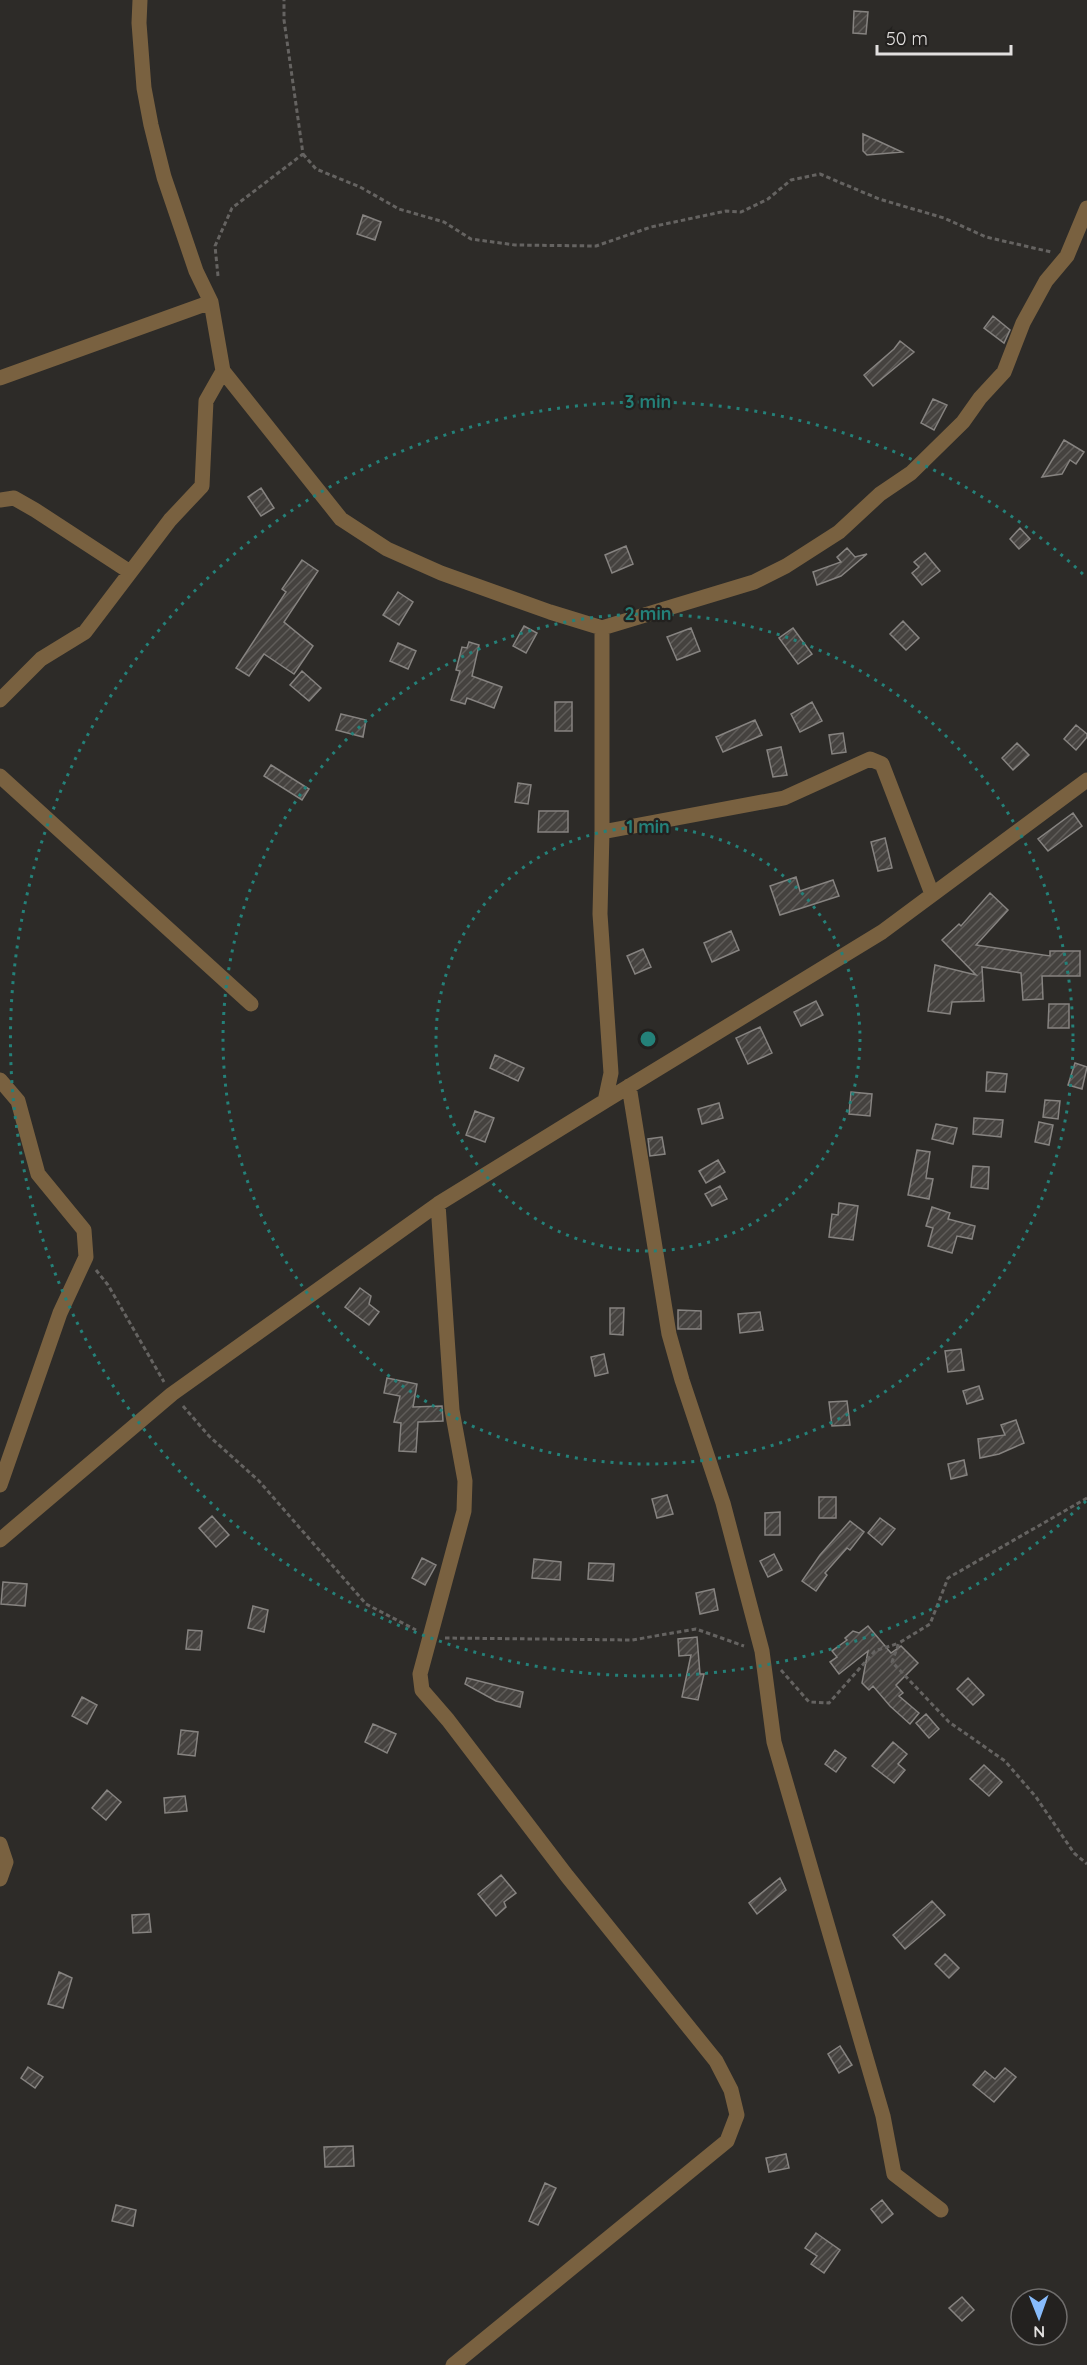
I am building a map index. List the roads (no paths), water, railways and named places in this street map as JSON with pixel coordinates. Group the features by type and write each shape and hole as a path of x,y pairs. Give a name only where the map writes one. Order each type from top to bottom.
{"street":[{"path":"140,0 139,23 144,88 151,125 164,177 196,271 211,302 223,371 341,519 387,549 441,573 602,628 754,582 786,566 839,532 880,495 911,473 963,422 980,398 1004,372 1023,323 1046,281 1067,256 1087,208"},
{"path":"0,378 211,302"},
{"path":"0,700 40,659 85,632 170,520 202,486 206,401 223,371"},
{"path":"0,500 14,498 130,572"},
{"path":"602,628 600,914 610,1072 604,1101"},
{"path":"602,832 784,798 870,759 882,764 932,894"},
{"path":"0,776 251,1004"},
{"path":"0,1540 172,1394 438,1204 882,932 1087,780"},
{"path":"0,1485 60,1313 86,1257 84,1230 38,1174 18,1101 2,1084"},
{"path":"628,1086 669,1334 723,1503 762,1652 774,1742 883,2116 894,2174 941,2210"},
{"path":"438,1204 452,1410 465,1481 464,1511 420,1674 422,1690 448,1720 574,1885 716,2061 731,2090 737,2115 727,2140 453,2365"},
{"path":"0,1844 6,1862 0,1879"}]}
